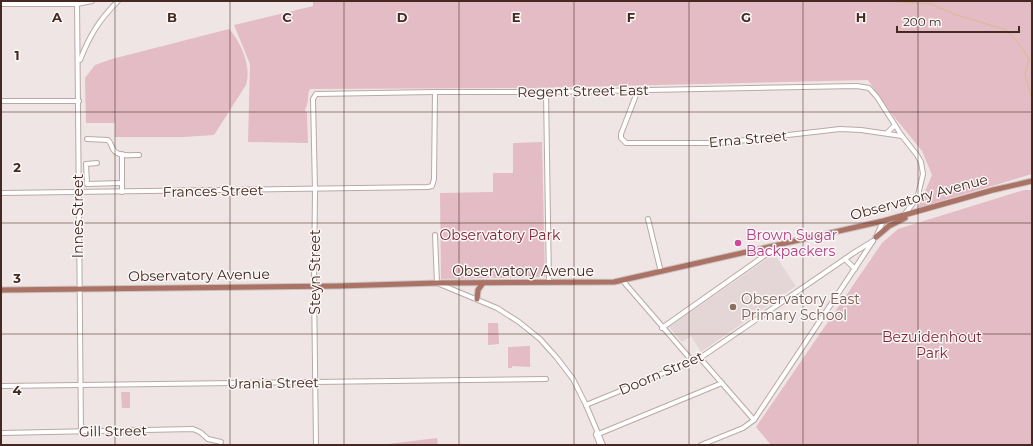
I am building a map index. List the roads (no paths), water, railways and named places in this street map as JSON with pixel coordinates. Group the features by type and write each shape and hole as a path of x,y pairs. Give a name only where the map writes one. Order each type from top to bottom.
{"main road":[{"name":"Observatory Avenue","path":"1,290 622,281 904,216 993,190 1032,181"},
{"path":"874,239 889,226 916,212"},
{"path":"477,299 478,290 483,284"}],"street":[{"path":"1,4 92,1"},
{"path":"79,63 93,31 118,1"},
{"name":"Innes Street","path":"77,2 79,63 78,289 80,432"},
{"name":"Regent Street East","path":"312,100 314,95 318,94 546,92 857,86 869,88 877,97 895,125"},
{"name":"Erna Street","path":"638,90 622,129 621,138 623,142 720,143 840,130 861,130 902,136"},
{"name":"Frances Street","path":"1,193 425,188 431,186 434,179 434,92"},
{"path":"546,92 549,283"},
{"name":"Steyn Street","path":"312,100 315,190 314,286 316,445"},
{"path":"1,101 79,101"},
{"path":"887,133 895,125 917,155 923,174 917,198 904,216"},
{"path":"86,139 108,140 110,141 114,151 122,154 139,155"},
{"path":"122,154 122,192"},
{"path":"96,163 86,164 87,184 122,183"},
{"path":"648,218 661,272"},
{"path":"701,445 743,428 754,420 855,269 874,239 883,221"},
{"path":"435,235 437,283 477,299 507,314 540,339 566,369 572,379 586,405 603,445"},
{"name":"Doorn Street","path":"586,405 700,358 874,239"},
{"path":"662,328 782,244"},
{"path":"845,259 855,269"},
{"path":"622,281 693,362"},
{"path":"700,358 754,420"},
{"name":"Urania Street","path":"1,386 546,379"},
{"path":"597,433 722,383"},
{"name":"Gill Street","path":"1,433 193,430 200,432 208,440 221,442"},
{"path":"597,433 600,445"}],"waterway":[{"path":"885,1 931,4 954,14 1006,30 1020,45 1029,59 1025,75 1032,99"}],"place":[{"name":"Brown Sugar Backpackers","path":"738,243"},
{"name":"Observatory East Primary School","path":"733,307"}],"park label":[{"name":"Observatory Park","path":"500,235"},
{"name":"Bezuidenhout Park","path":"932,346"}]}
